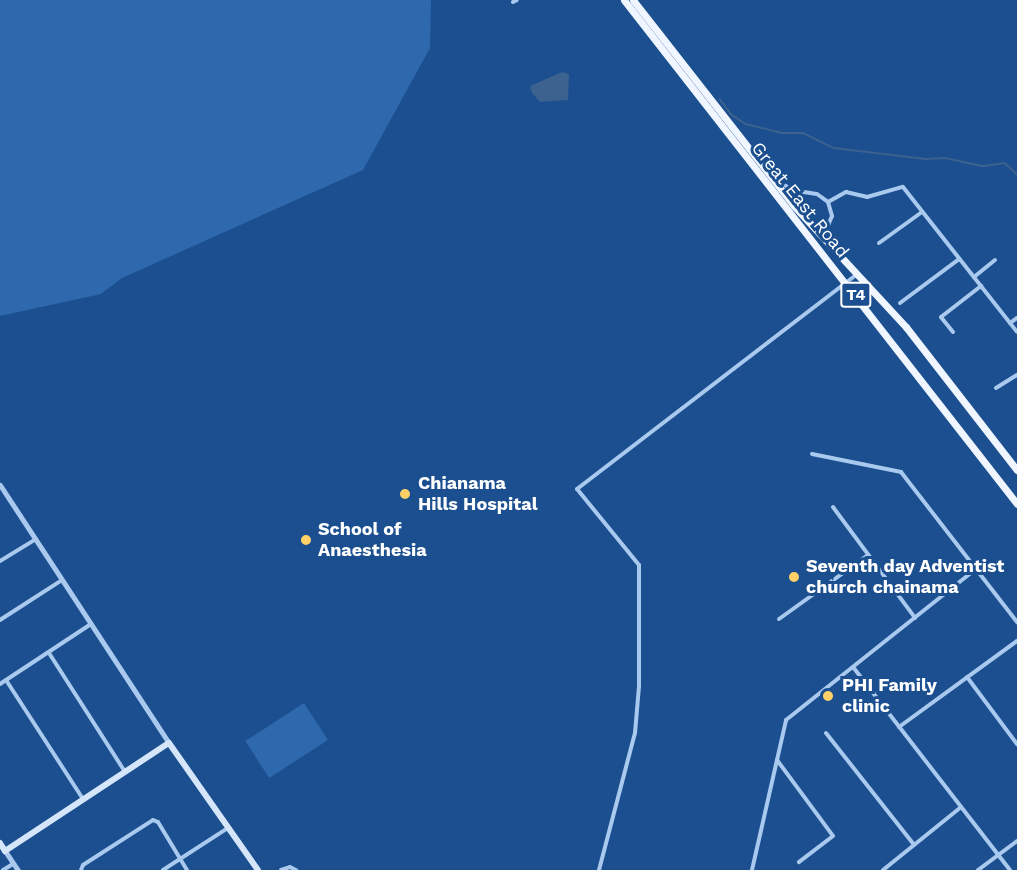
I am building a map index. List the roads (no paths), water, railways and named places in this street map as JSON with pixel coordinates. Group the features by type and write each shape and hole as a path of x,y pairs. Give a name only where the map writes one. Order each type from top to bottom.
{"main road":[{"name":"Great East Road","path":"624,0 1016,500"},
{"name":"Great East Road","path":"633,0 794,206 906,327 1017,470"},
{"path":"0,843 6,851 169,744 258,870"}],"street":[{"path":"746,146 759,157 783,186 791,190 817,194 828,202 832,212 826,230 827,236 850,268"},
{"path":"828,202 846,192 867,197 900,187 1017,332"},
{"path":"879,243 922,212"},
{"path":"900,303 959,259"},
{"path":"974,277 995,260"},
{"path":"599,870 635,733 639,686 639,565 577,489 856,275"},
{"path":"953,332 941,317 981,286"},
{"path":"1010,323 1017,318"},
{"path":"996,388 1017,375"},
{"path":"812,454 901,472 1017,622"},
{"path":"0,485 169,744"},
{"path":"833,507 915,618"},
{"path":"0,561 36,539"},
{"path":"779,619 868,555"},
{"path":"752,870 786,720 976,569"},
{"path":"0,620 62,580"},
{"path":"0,684 91,624"},
{"path":"899,727 1017,641"},
{"path":"49,653 125,772"},
{"path":"853,667 1010,870"},
{"path":"967,677 1017,744"},
{"path":"6,680 83,799"},
{"path":"826,733 914,845"},
{"path":"777,760 833,836 800,862"},
{"path":"883,870 961,807"},
{"path":"81,870 83,865 149,821 158,822 187,870"},
{"path":"163,870 228,828"},
{"path":"978,870 1017,841"},
{"path":"6,851 18,870"},
{"path":"3,870 14,864"},
{"path":"281,870 290,867 296,870"}],"waterway":[{"path":"720,99 732,115 746,124 783,133 803,133 834,148 925,159 945,158 984,166 1005,163 1017,174"}],"place":[{"name":"Chianama Hills Hospital","path":"405,494"},
{"name":"School of Anaesthesia","path":"306,540"},
{"name":"Seventh day Adventist church chainama","path":"794,577"},
{"name":"PHI Family clinic","path":"828,696"}]}
